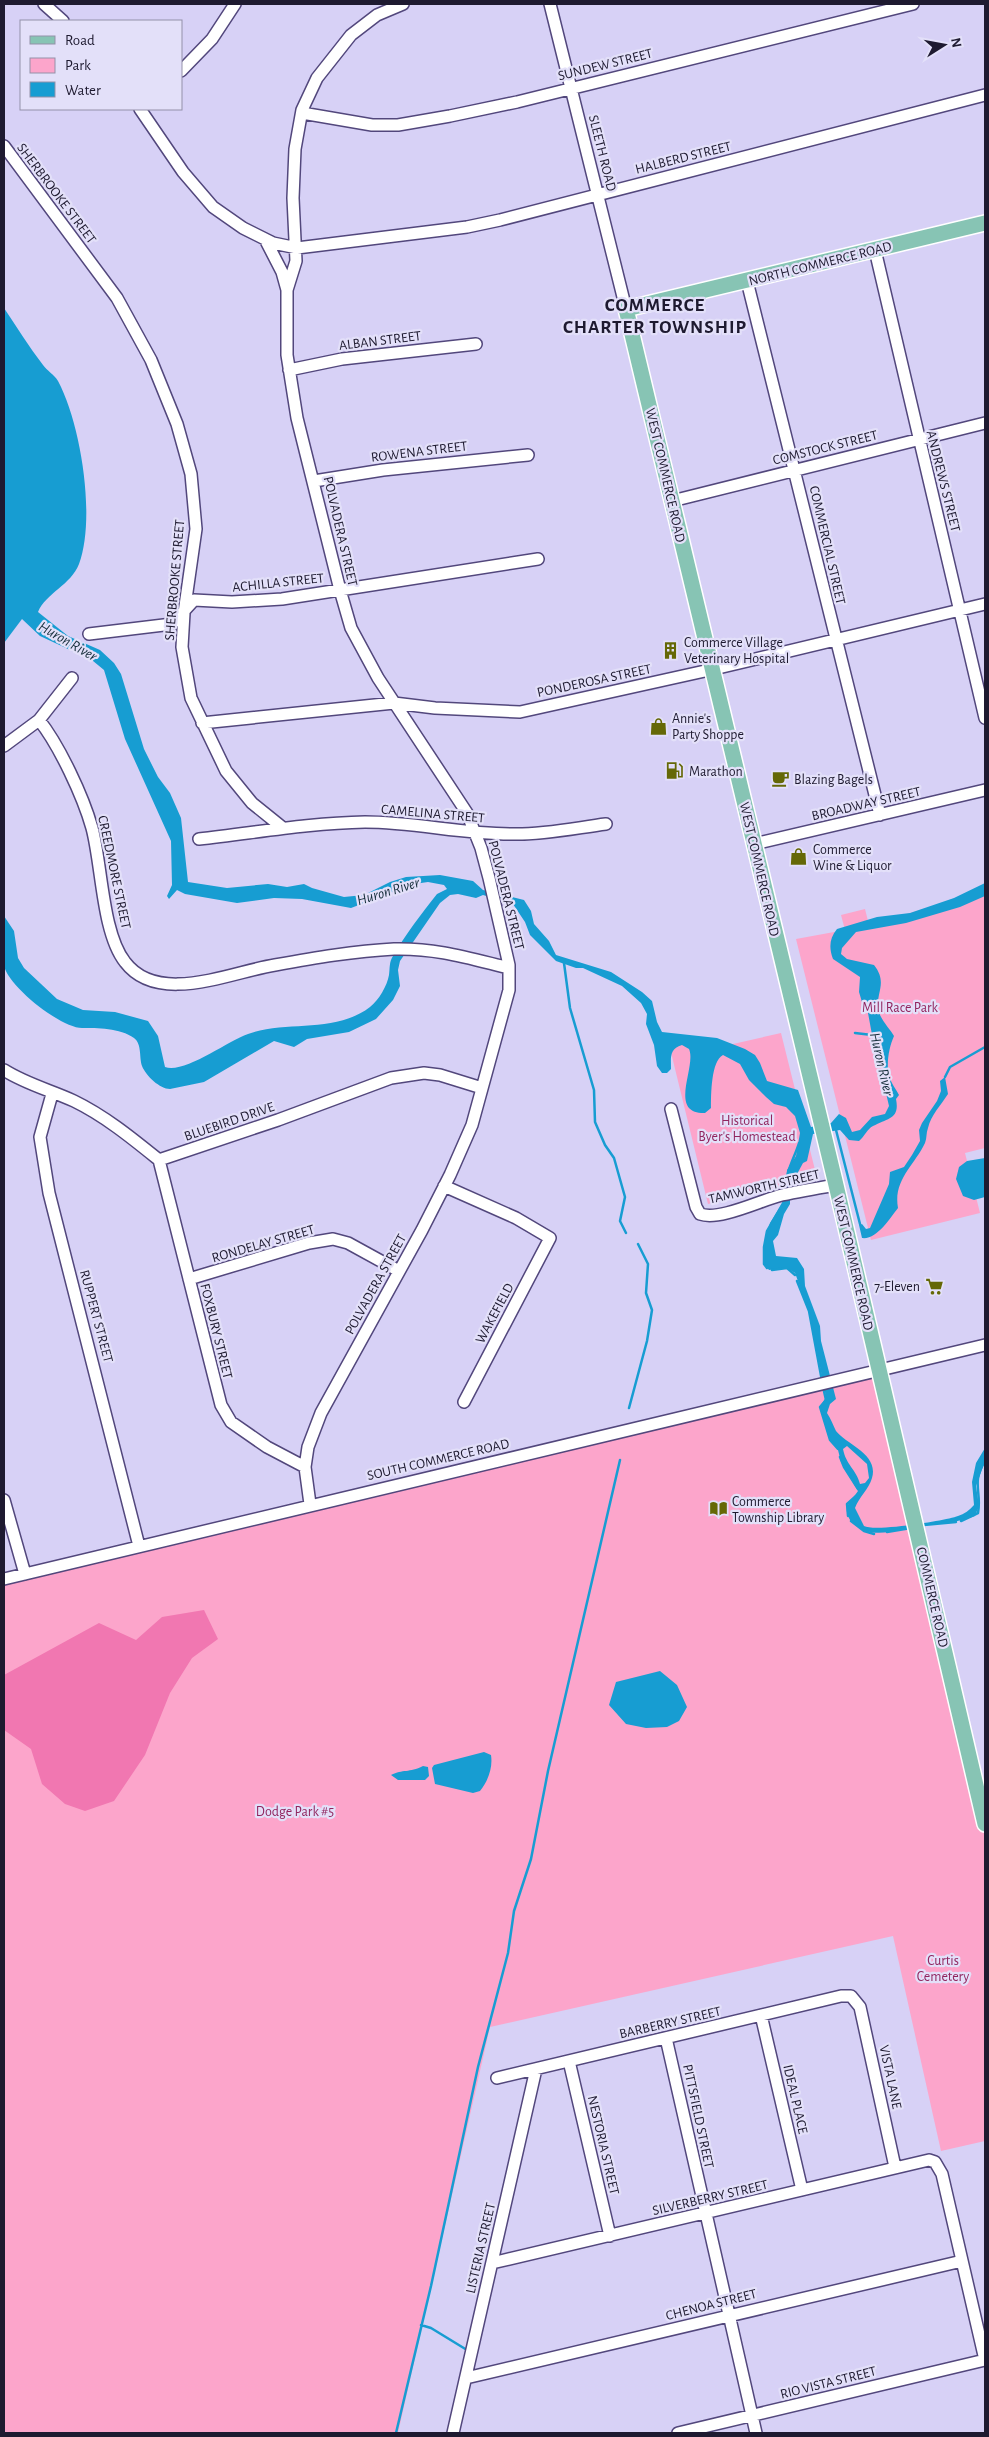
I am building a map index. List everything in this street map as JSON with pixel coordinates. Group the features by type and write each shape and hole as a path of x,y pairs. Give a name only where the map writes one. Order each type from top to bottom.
{"main road":[{"name":"NORTH COMMERCE ROAD","path":"626,309 985,223"},
{"name":"WEST COMMERCE ROAD","path":"626,309 714,669 879,1371"},
{"name":"COMMERCE ROAD","path":"879,1371 985,1824"}],"street":[{"path":"44,4 62,20"},
{"path":"182,70 212,39 235,4"},
{"name":"POLVADERA STREET","path":"286,290 296,261 293,198 295,149 302,113 318,78 351,36 377,15 403,4"},
{"name":"SLEETH ROAD","path":"550,4 626,309"},
{"name":"SUNDEW STREET","path":"302,113 372,126 398,125 517,102 913,4"},
{"name":"HALBERD STREET","path":"296,248 467,227 985,95"},
{"path":"141,110 183,172 213,207 243,228 265,239 296,248"},
{"name":"SHERBROOKE STREET","path":"4,146 118,298 151,360 177,424 191,474 196,529 184,613 182,647 192,698 226,771 252,803 283,828"},
{"name":"POLVADERA STREET","path":"265,239 277,261 286,290 287,356 298,418 351,628 378,678 467,813 489,878 509,968 509,990 472,1125 444,1186 321,1413 308,1447 305,1467 310,1504"},
{"name":"ANDREWS STREET","path":"875,250 985,718"},
{"name":"COMMERCIAL STREET","path":"747,281 880,815"},
{"name":"ALBAN STREET","path":"289,370 342,359 476,344"},
{"name":"COMSTOCK STREET","path":"672,500 985,423"},
{"name":"ROWENA STREET","path":"314,481 383,470 528,455"},
{"name":"ACHILLA STREET","path":"89,634 172,624 194,600 232,602 282,599 538,558"},
{"name":"PONDEROSA STREET","path":"202,723 394,703 435,708 520,712 714,669 985,604"},
{"path":"4,746 39,720 72,678"},
{"name":"CREEDMORE STREET","path":"39,720 49,732 84,803 92,828 113,938 124,962 142,978 176,984 194,983 272,965 396,949 442,951 509,968"},
{"name":"BROADWAY STREET","path":"754,844 985,790"},
{"name":"CAMELINA STREET","path":"199,839 283,828 364,822 417,825 475,833 514,834 606,824"},
{"path":"4,1070 52,1094 73,1101 103,1118 159,1160"},
{"name":"BLUEBIRD DRIVE","path":"159,1160 297,1114 391,1078 424,1073 482,1088"},
{"name":"RUPPERT STREET","path":"52,1094 40,1137 49,1193 139,1546"},
{"name":"TAMWORTH STREET","path":"671,1109 696,1207 700,1214 707,1216 782,1195 836,1185"},
{"name":"FOXBURY STREET","path":"159,1160 221,1405 231,1422 267,1447 305,1467"},
{"name":"WAKEFIELD","path":"444,1186 516,1218 550,1238 464,1402"},
{"name":"RONDELAY STREET","path":"189,1279 309,1243 333,1239 348,1243 399,1271"},
{"name":"SOUTH COMMERCE ROAD","path":"4,1579 310,1504 879,1371 985,1344"},
{"path":"4,1500 25,1574"},
{"name":"BARBERRY STREET","path":"497,2078 841,1996 851,1996"},
{"name":"VISTA LANE","path":"851,1996 860,2007 895,2167"},
{"name":"IDEAL PLACE","path":"761,2015 802,2190"},
{"name":"PITTSFIELD STREET","path":"666,2038 756,2433"},
{"name":"NESTORIA STREET","path":"569,2061 610,2236"},
{"name":"LISTERIA STREET","path":"453,2433 536,2069"},
{"name":"SILVERBERRY STREET","path":"492,2263 929,2160 935,2162 942,2174 962,2261"},
{"path":"962,2261 985,2360"},
{"name":"CHENOA STREET","path":"466,2378 962,2261"},
{"name":"RIO VISTA STREET","path":"678,2433 985,2360"}],"green space":[{"name":"Mill Race Park","path":"985,891 985,1148 965,1153 980,1213 871,1240 796,939 845,930 841,915 865,909 869,925"},
{"name":"Historical Byer's Homestead","path":"781,1033 817,1178 708,1204 668,1040 733,1044"},
{"name":"Dodge Park #5","path":"878,1372 985,1829 985,2141 941,2151 893,1936 490,2027 398,2433 4,2433 4,1582"}],"shaded area":[{"path":"204,1610 218,1639 192,1658 170,1693 145,1755 114,1801 85,1811 65,1804 42,1784 31,1749 4,1730 4,1675 99,1623 136,1640 162,1617"}],"water":[{"name":"Huron River","path":"4,308 38,358 58,381 73,421 84,471 86,522 84,545 79,564 70,578 47,599 38,612 68,636 100,650 114,663 121,674 144,749 158,777 170,793 181,818 188,882 227,888 268,884 287,887 304,884 344,897 364,895 390,882 406,877 440,875 473,881 483,890 524,900 531,911 534,924 549,941 556,955 611,972 642,992 652,1001 657,1022 662,1032 717,1038 745,1049 755,1055 767,1081 798,1090 811,1127 831,1123 839,1114 846,1118 852,1132 860,1130 872,1117 885,1114 889,1106 882,1076 884,1069 875,1051 868,1013 859,992 860,977 833,959 831,951 832,936 837,929 877,917 910,913 954,898 985,883 985,896 960,907 906,923 856,932 842,948 841,954 847,959 874,965 880,978 879,1012 894,1036 889,1050 888,1071 890,1079 899,1095 896,1099 896,1111 892,1117 871,1127 859,1141 849,1140 840,1130 813,1134 807,1161 803,1163 790,1187 790,1204 784,1214 778,1235 773,1241 776,1256 797,1258 804,1269 805,1286 820,1326 821,1341 836,1399 830,1404 827,1413 836,1431 867,1456 871,1462 872,1478 855,1508 864,1526 881,1528 925,1523 967,1512 974,1505 972,1482 976,1463 985,1448 985,1461 976,1486 979,1506 975,1516 878,1533 862,1529 850,1520 847,1506 858,1491 841,1462 838,1450 830,1440 820,1407 826,1397 809,1311 795,1273 787,1268 769,1270 764,1264 765,1240 770,1223 785,1199 787,1170 796,1156 800,1133 795,1116 786,1107 774,1104 749,1080 740,1064 723,1055 719,1058 714,1071 711,1108 705,1113 694,1111 688,1106 685,1098 690,1066 689,1049 682,1045 675,1049 672,1054 671,1069 667,1073 662,1073 657,1066 654,1045 646,1024 647,1014 641,1003 622,986 583,968 576,968 556,961 530,935 525,922 513,904 483,895 476,898 458,894 450,895 440,903 400,961 398,970 400,986 393,1000 376,1019 349,1032 307,1039 294,1047 274,1041 204,1082 170,1089 158,1084 147,1074 142,1066 139,1047 134,1038 115,1030 73,1026 49,1014 25,995 15,985 4,966 2,948 4,916 14,931 18,958 24,968 57,999 83,1010 115,1012 148,1021 158,1036 165,1067 183,1066 248,1034 263,1030 342,1021 370,1007 384,988 388,979 391,961 403,940 437,894 447,889 444,885 428,882 414,884 351,908 302,899 274,898 237,903 185,894 177,890 169,899 167,896 172,885 171,841 125,739 104,670 87,656 40,636 22,619 4,643","holes":["847,1446 867,1464 869,1478 865,1483 860,1484 846,1459 843,1449"]},
{"path":"945,1077 948,1094 931,1119 925,1143 901,1181 897,1198 898,1208 878,1232 868,1238 862,1238 859,1225 862,1224 866,1229 870,1228 889,1184 890,1172 904,1167 912,1155 920,1141 919,1130 937,1101 941,1091 940,1081"},
{"path":"985,1158 985,1197 974,1200 963,1196 956,1179 959,1167 967,1161"},
{"path":"660,1671 677,1685 687,1707 679,1721 667,1727 646,1728 626,1724 609,1705 616,1682"},
{"path":"484,1752 491,1755 491,1769 488,1779 480,1791 473,1793 435,1784 432,1768 434,1765"},
{"path":"423,1766 428,1767 429,1776 425,1780 398,1780 391,1775 414,1770"}],"waterway":[{"path":"564,963 570,1008 594,1090 595,1122 605,1145 614,1158 625,1197 620,1221 626,1233"},
{"name":"Huron River","path":"855,1033 872,1035"},
{"path":"945,1077 950,1067 985,1047"},
{"path":"836,1130 860,1224"},
{"path":"786,1190 788,1171 799,1143"},
{"path":"767,1268 764,1264 764,1247 767,1231 786,1198"},
{"path":"629,1408 647,1341 652,1310 646,1293 648,1264 638,1244"},
{"path":"772,1270 787,1268 795,1275"},
{"path":"797,1281 809,1311 822,1381"},
{"path":"823,1387 826,1400 820,1407 830,1440 838,1449"},
{"path":"840,1457 858,1489"},
{"path":"396,2433 431,2286 478,2067 508,1953 514,1911 531,1859 548,1771 620,1460"},
{"path":"961,1521 978,1513 978,1482 985,1461"},
{"path":"848,1516 847,1504 856,1496"},
{"path":"851,1521 864,1531 874,1534"},
{"path":"924,1525 956,1522"},
{"path":"887,1532 911,1528"},
{"path":"421,2325 431,2328 467,2350"}],"place":[{"name":"Commerce Village Veterinary Hospital","path":"670,650"},
{"name":"Annie's Party Shoppe","path":"658,726"},
{"name":"Marathon","path":"675,771"},
{"name":"Blazing Bagels","path":"780,779"},
{"name":"Commerce Wine & Liquor","path":"799,857"},
{"name":"7-Eleven","path":"934,1286"},
{"name":"Commerce Township Library","path":"718,1509"}],"district":[{"name":"COMMERCE CHARTER TOWNSHIP","path":"655,315"}],"park label":[{"name":"Curtis Cemetery","path":"943,1968"}]}
